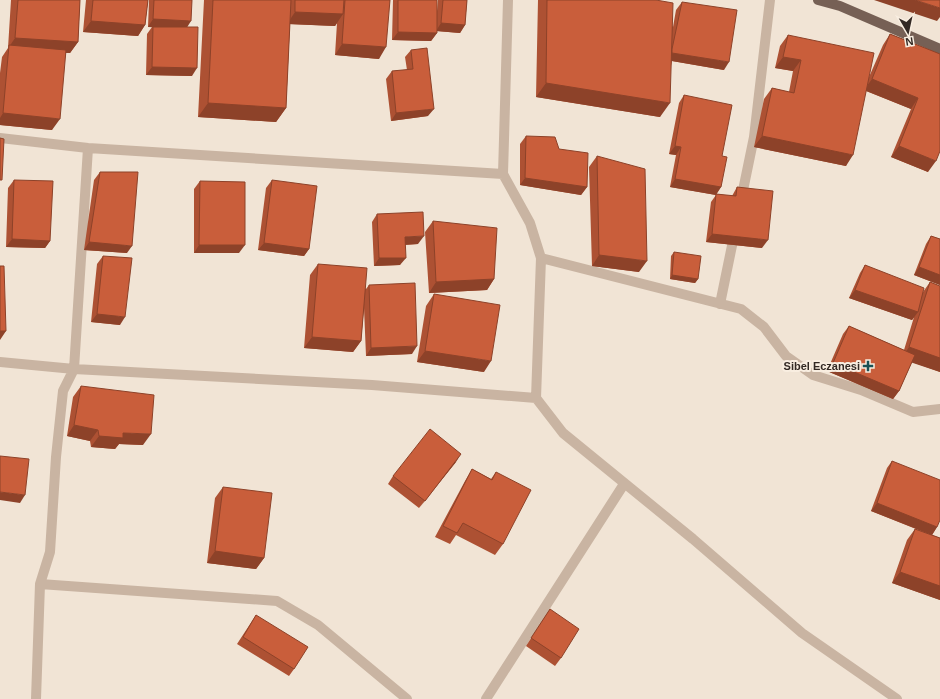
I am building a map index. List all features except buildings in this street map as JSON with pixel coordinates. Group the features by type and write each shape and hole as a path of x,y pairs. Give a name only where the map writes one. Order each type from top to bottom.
{"main road":[{"path":"818,0 841,3 940,49"}],"street":[{"path":"508,0 503,174 530,223 542,258 536,398 564,433 624,484 693,539 802,633 897,699"},
{"path":"720,304 754,137 770,0"},
{"path":"0,138 88,148 503,174"},
{"path":"36,699 40,584 50,552 56,457 63,391 74,369 88,148"},
{"path":"542,258 741,309 764,327 786,356 814,376 862,390 913,412 940,409"},
{"path":"0,362 74,369 372,385 536,398"},
{"path":"486,699 624,484"},
{"path":"40,584 277,601 318,625 407,699"}],"place":[{"name":"Sibel Eczanesi","path":"868,366"}]}
